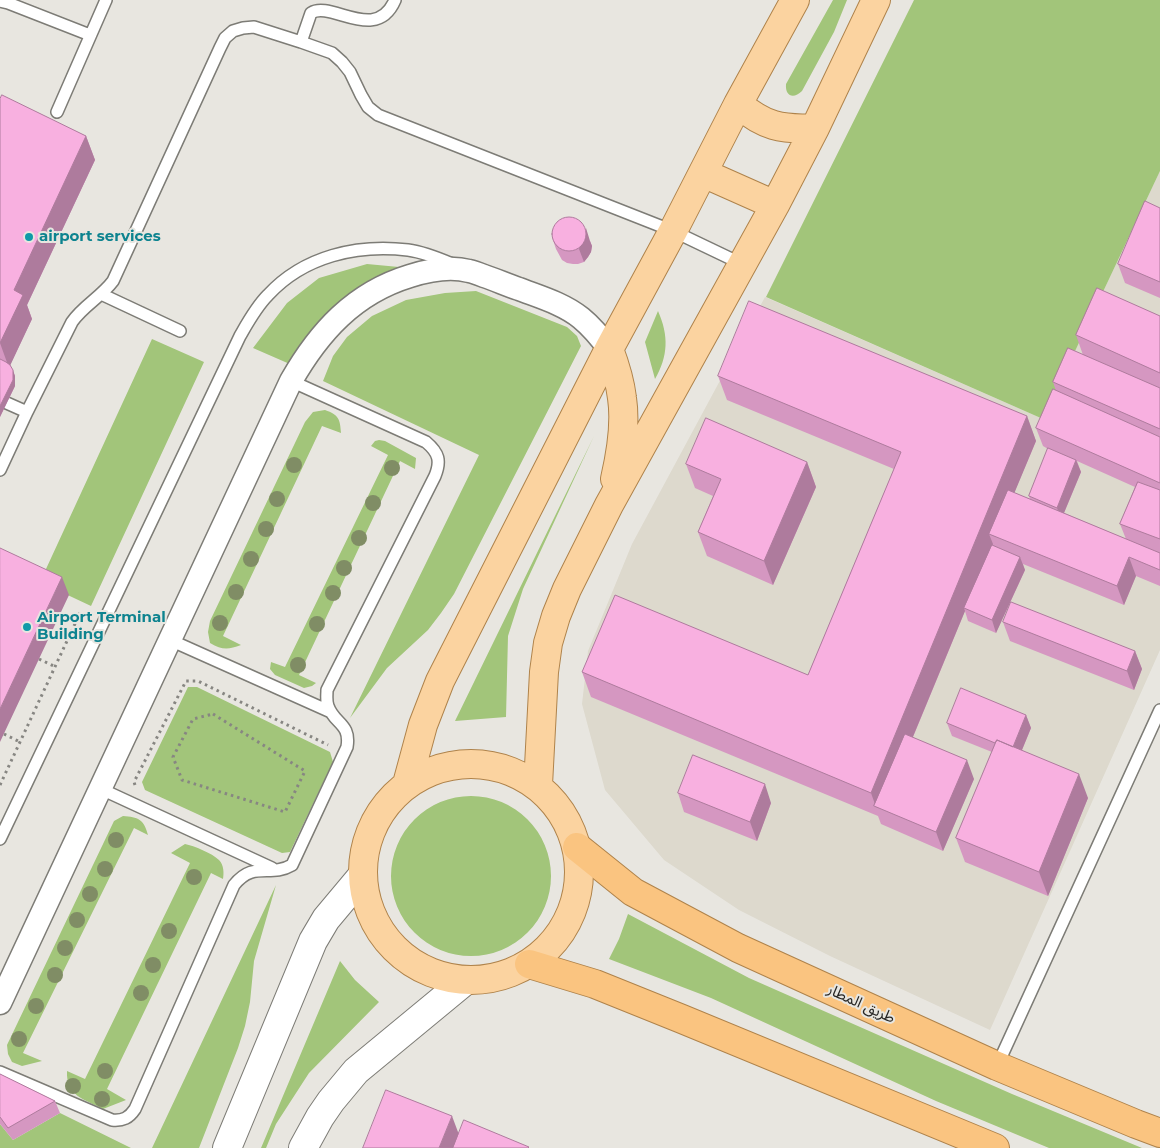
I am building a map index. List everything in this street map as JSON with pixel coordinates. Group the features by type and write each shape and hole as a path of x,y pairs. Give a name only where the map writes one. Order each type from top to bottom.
{"highway":[{"name":"طريق المطار","path":"577,847 633,892 738,948 997,1066 1160,1133"},
{"path":"529,964 595,984 674,1015 995,1148"}],"main road":[{"path":"407,784 423,725 440,681 609,349 795,0"},
{"path":"538,786 544,672 548,643 556,616 609,505 743,264 815,128 876,0"},
{"path":"738,104 748,114 773,126 815,128"},
{"path":"702,172 775,205"},
{"path":"609,349 618,373 623,399 624,425 621,451 609,505"},
{"path":"459,764 487,764 514,772 538,786 557,806 569,825 577,847 579,880 572,913 554,942 529,964 498,978 465,981 434,975 405,960 383,936 368,908 362,876 367,841 382,809 407,784 432,771 459,764"},
{"path":"227,1148 313,941 326,919 362,876"},
{"path":"303,1148 331,1101 356,1071 465,981"}],"street":[{"path":"0,1003 291,381 303,359 318,339 354,304 374,291 395,280 441,269 470,271 562,305 596,331 609,349"}],"lane":[{"path":"57,112 106,0"},
{"path":"301,42 314,9 328,6 365,18 373,18 389,10 395,0"},
{"path":"0,1 90,35"},
{"path":"0,470 72,322 78,313 102,294 112,281 225,38 243,28 254,27 332,54 350,72 368,107 378,116 673,231 743,264"},
{"path":"0,838 240,336 268,294 288,277 311,264 334,254 360,249 410,251 434,257 470,271"},
{"path":"102,294 180,331"},
{"path":"0,1072 112,1120 126,1119 135,1109 234,885 238,879 251,871 282,870 292,865 345,752 348,736 327,705 327,690 435,476 438,467 438,457 434,448 426,442 291,381"},
{"path":"0,400 27,412"},
{"path":"170,640 331,712"},
{"path":"997,1066 1160,710"},
{"path":"100,790 276,870"}],"path":[{"path":"0,785 80,613"},
{"path":"39,659 56,666"},
{"path":"137,790 134,782 186,682 198,681 345,752"},
{"path":"213,714 305,771 285,812 182,780 173,757 193,719 213,714"},
{"path":"4,734 20,742"}],"shaded area":[{"path":"1160,171 1160,650 990,1030 830,956 739,910 664,860 605,790 582,704 588,651 632,544 765,297 1043,419"}],"green space":[{"path":"833,0 847,0 834,32 802,91 793,96 787,92 786,84"},
{"path":"914,0 1160,0 1160,171 1043,419 766,297"},
{"path":"367,264 399,267 359,287 320,321 292,365 253,348 287,303 319,278"},
{"path":"476,291 567,327 577,336 581,346 454,594 428,630 387,668 350,718 479,455 323,381 333,356 347,337 372,316 406,300 445,293"},
{"path":"658,311 662,320 666,346 665,354 655,379 645,342"},
{"path":"152,339 204,362 91,606 40,582"},
{"path":"325,410 338,418 341,433 322,426 223,636 241,645 232,648 222,648 214,645 210,643 208,632 210,621 305,422 313,412"},
{"path":"594,436 523,589 508,636 506,717 455,721"},
{"path":"375,441 385,441 416,458 415,469 400,461 299,675 316,683 304,688 275,675 270,669 271,662 285,667 388,455 371,446"},
{"path":"188,687 197,687 330,752 333,762 290,852 282,853 145,790 142,782"},
{"path":"479,796 509,805 528,819 538,831 545,845 550,860 550,892 545,907 538,921 528,933 516,943 494,953 479,956 463,956 448,953 426,943 404,921 392,892 391,868 394,853 404,831 426,809 455,797"},
{"path":"123,816 140,820 145,825 148,835 134,828 23,1053 42,1061 22,1066 12,1062 8,1054 7,1045 114,821"},
{"path":"185,844 203,850 219,860 223,867 223,879 211,873 107,1089 126,1100 103,1109 78,1096 73,1091 67,1079 67,1071 85,1079 190,863 171,853"},
{"path":"276,885 254,961 250,1002 245,1026 199,1148 152,1148"},
{"path":"628,914 749,978 1012,1094 1142,1148 1049,1148 936,1101 711,998 609,959"},
{"path":"340,961 355,980 379,1002 309,1073 276,1124 266,1148 261,1148"},
{"path":"60,1113 131,1148 0,1148 0,1124 13,1140"}],"building":[{"name":"airport services","path":"2,95 86,136 14,290 23,295 0,343 0,99"},
{"path":"1145,201 1160,208 1160,282 1118,264"},
{"path":"569,217 576,218 581,222 585,227 585,241 581,246 576,250 569,251 562,250 557,246 553,241 552,234 553,227 557,222 562,218"},
{"path":"1097,288 1160,316 1160,373 1076,335"},
{"path":"749,301 1027,416 871,793 582,672 615,595 808,675 901,452 718,376"},
{"path":"1068,348 1160,388 1160,429 1053,382"},
{"path":"0,359 10,365 13,370 13,380 0,406"},
{"path":"1053,389 1160,437 1160,483 1036,428"},
{"path":"706,418 807,462 764,561 698,532 721,479 686,464"},
{"path":"1048,448 1076,460 1057,508 1029,496"},
{"path":"1138,482 1160,490 1160,539 1120,524"},
{"path":"1008,490 1160,553 1160,570 1129,557 1117,586 989,534"},
{"path":"992,545 1020,557 992,620 964,608"},
{"name":"Airport Terminal Building","path":"0,548 62,577 0,709"},
{"path":"1011,602 1135,651 1127,671 1003,622"},
{"path":"961,688 1026,715 1013,747 997,740 995,743 947,723"},
{"path":"905,734 967,760 936,832 874,806"},
{"path":"997,740 1079,774 1039,872 956,838"},
{"path":"693,755 765,784 750,822 678,793"},
{"path":"0,1074 55,1101 8,1128 0,1117"},
{"path":"386,1090 452,1116 439,1148 363,1148"},
{"path":"464,1120 529,1147 453,1148"}],"place":[{"name":"airport services","path":"29,237"},
{"name":"Airport Terminal Building","path":"27,627"}]}
